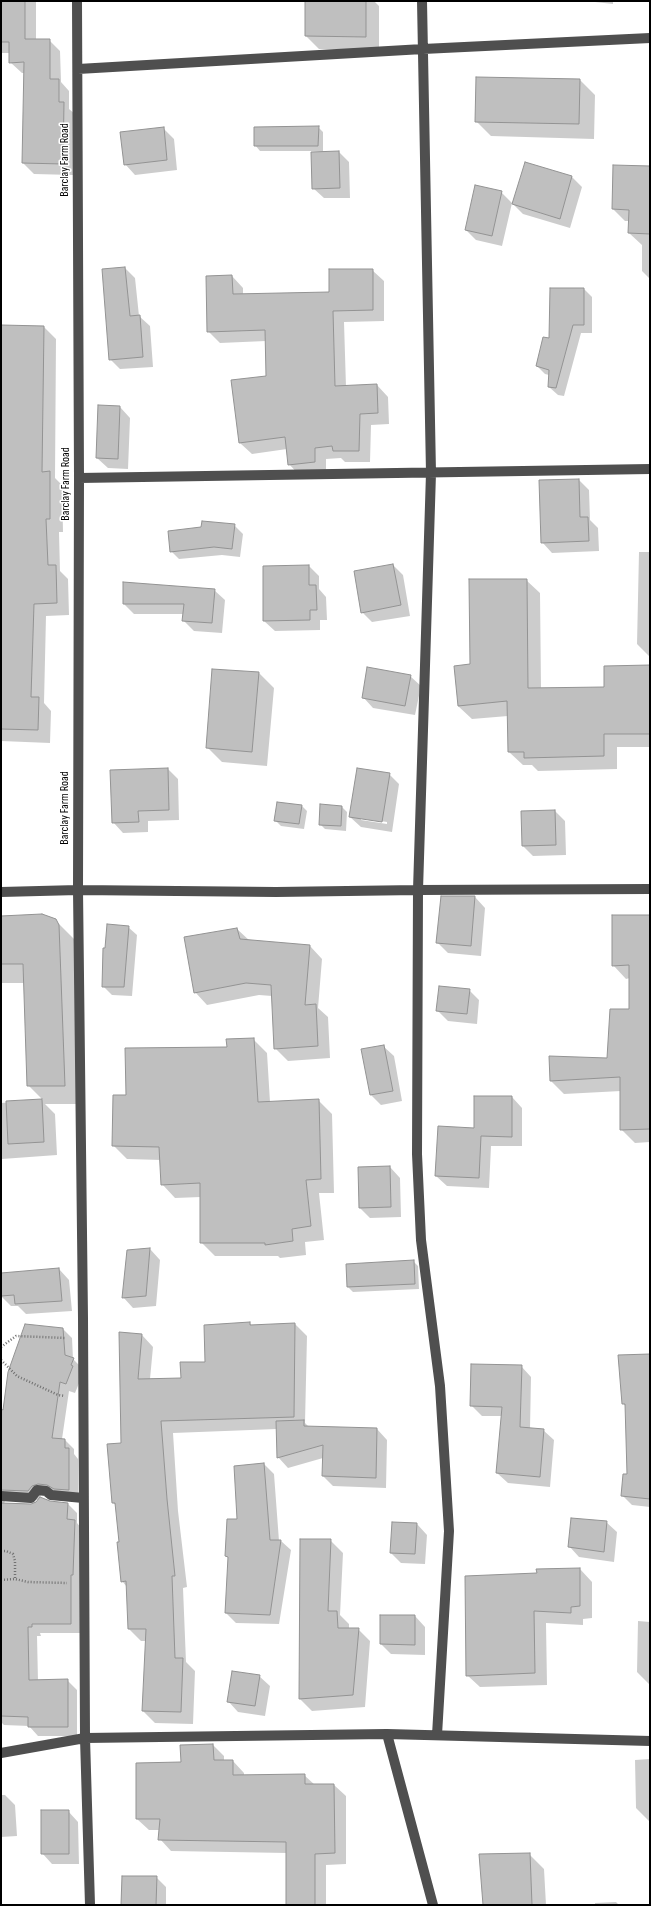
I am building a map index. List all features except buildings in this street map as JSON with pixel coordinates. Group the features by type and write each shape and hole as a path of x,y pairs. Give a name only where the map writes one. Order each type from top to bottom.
{"street":[{"name":"Barclay Farm Road","path":"77,1 79,478 78,890 83,1339 83,1584 85,1738 90,1905"},
{"path":"422,1 431,472 418,890 417,1154 421,1240 440,1386 449,1531 437,1735"},
{"path":"78,69 423,49 650,38"},
{"path":"79,478 650,469"},
{"path":"1,892 78,890 276,892 650,889"},
{"path":"1,1496 31,1498 37,1490 46,1491 51,1495 83,1498"},
{"path":"387,1734 433,1905"},
{"path":"1,1753 85,1738 387,1734 650,1741"}],"path":[{"path":"1,1347 16,1336 83,1339"},
{"path":"1,1360 17,1376 58,1395 83,1399"},
{"path":"1,1551 6,1551 13,1554 15,1561 15,1579"},
{"path":"1,1580 15,1579 28,1582 83,1584"}]}
